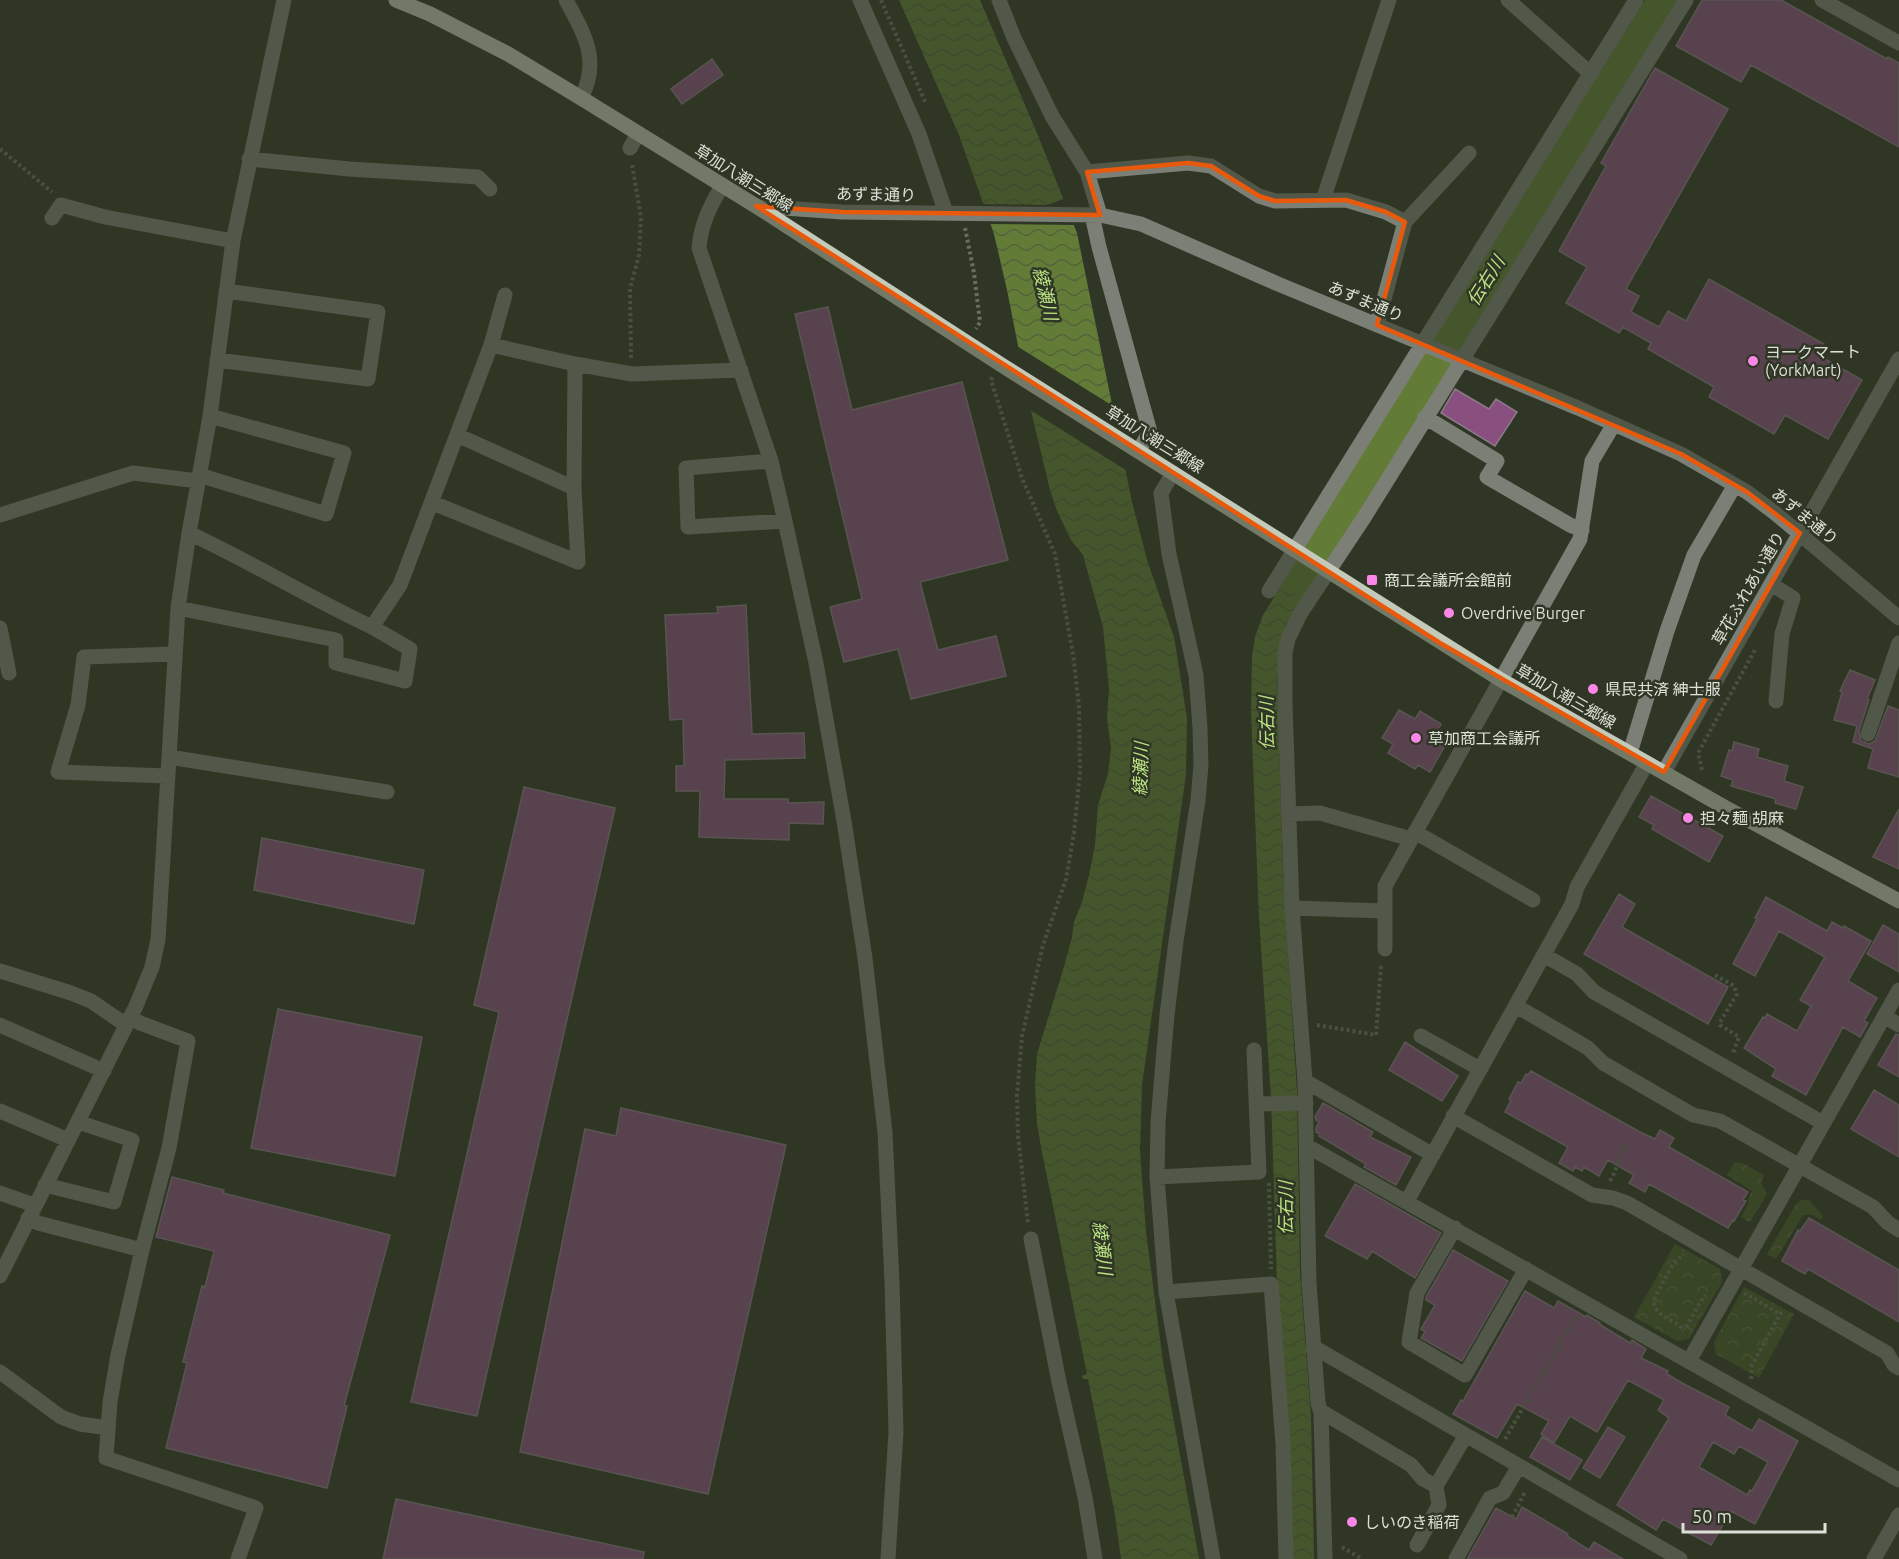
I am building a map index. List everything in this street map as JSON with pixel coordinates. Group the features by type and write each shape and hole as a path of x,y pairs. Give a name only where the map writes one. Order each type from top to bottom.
{"main road":[{"name":"草加八潮三郷線","path":"396,0 430,14 508,54 581,98 756,206 997,362 1501,680 1726,808 1899,901"}],"street":[{"path":"0,1276 105,1071 152,967 158,940 178,608 210,416 233,241 284,0"},
{"path":"566,0 581,28 590,56 591,74 581,98"},
{"path":"860,0 919,134 957,213"},
{"path":"999,0 1014,38 1052,116 1087,172 1102,258 1150,432 1143,453"},
{"path":"1323,200 1389,0"},
{"path":"1508,0 1591,74"},
{"path":"1269,591 1425,346 1636,0"},
{"path":"1325,1559 1321,1413 1313,1349 1306,1214 1307,1146 1303,1103 1305,1081 1292,908 1288,814 1285,653 1288,639 1325,569 1365,516 1458,359 1686,0"},
{"path":"1822,0 1899,43"},
{"path":"630,148 638,134"},
{"path":"1377,325 1405,222 1469,153"},
{"path":"249,159 350,169 478,177 490,189"},
{"path":"1087,172 1188,163 1211,166 1259,196 1275,201 1346,200 1386,212 1405,222"},
{"path":"722,186 704,220 699,248 771,461 816,663 865,958 882,1100 892,1282 896,1432 888,1559"},
{"name":"あずま通り","path":"756,206 842,212 1096,215 1141,225 1681,454 1735,485 1800,533 1899,618"},
{"path":"57,211 105,217 233,241"},
{"path":"217,360 368,379 378,312 226,291"},
{"path":"372,627 400,585 433,503 491,345 505,295"},
{"path":"491,345 632,374 741,370"},
{"name":"草花ふれあい通り","path":"1664,772 1899,358"},
{"path":"433,503 578,562 574,488 575,364"},
{"path":"0,515 133,473 199,478 326,514 344,453 210,416"},
{"path":"1425,417 1497,461 1487,477 1582,530"},
{"path":"1385,949 1385,886 1580,539 1592,461 1614,424"},
{"path":"457,435 574,488"},
{"path":"771,461 686,468 688,527 785,521"},
{"path":"1173,472 1161,493 1169,554 1196,675 1201,765 1167,1015 1158,1122 1157,1177 1166,1292 1213,1559"},
{"path":"1630,753 1667,631 1694,555 1735,485"},
{"path":"178,608 336,640 336,663 405,681 410,649 372,627 321,603 247,561 189,533"},
{"path":"1771,584 1793,598 1782,634 1776,701"},
{"path":"0,628 9,673"},
{"path":"1869,734 1899,643"},
{"path":"167,776 58,772 78,705 84,657 175,654"},
{"path":"169,757 387,792"},
{"path":"1407,1201 1572,904 1577,887 1647,763"},
{"path":"1288,814 1320,813 1413,836 1533,900"},
{"path":"1292,908 1385,910"},
{"path":"1544,955 1577,974 1594,992 1823,1123"},
{"path":"0,971 71,993 128,1021 141,1023 188,1041 169,1148 142,1250 118,1355 111,1395 106,1458 256,1508 238,1559"},
{"path":"1689,1361 1899,990"},
{"path":"1516,1006 1588,1048 1603,1063 1693,1115 1720,1121 1873,1207 1888,1223 1899,1230"},
{"path":"1884,1016 1899,1025"},
{"path":"0,1025 105,1071"},
{"path":"1421,1036 1480,1070"},
{"path":"1157,1177 1260,1172 1262,1104 1254,1050"},
{"path":"1305,1081 1433,1155"},
{"path":"1262,1104 1303,1103"},
{"path":"0,1110 68,1140"},
{"path":"1453,1116 1592,1195 1627,1203 1887,1353 1894,1365 1899,1368"},
{"path":"45,1185 114,1202 132,1140 78,1122"},
{"path":"1307,1146 1689,1361 1850,1459 1889,1479"},
{"path":"0,1193 31,1212 38,1223 142,1250"},
{"path":"1455,1228 1417,1293 1409,1342 1456,1370 1466,1375 1526,1269"},
{"path":"1031,1239 1059,1382 1085,1497 1095,1559"},
{"path":"1166,1292 1271,1284 1283,1444 1286,1559"},
{"path":"1313,1349 1317,1349 1680,1559"},
{"path":"0,1372 61,1417 80,1424 108,1428"},
{"path":"1321,1413 1412,1465 1423,1479 1436,1486"},
{"path":"1417,1545 1439,1505 1436,1486 1466,1435"},
{"path":"1456,1559 1490,1498 1503,1492 1519,1466"},
{"path":"1874,1559 1899,1515"}],"path":[{"path":"630,148 641,217 639,255 630,289 632,374"},
{"path":"0,149 51,191 57,211"},
{"path":"957,213 965,229 974,273 980,322 969,343"},
{"path":"997,362 991,380 1022,478 1055,554 1073,654 1079,706 1080,772 1072,845 1066,879 1043,945 1022,1036 1017,1095 1018,1136 1031,1239"},
{"path":"1702,770 1698,753 1759,643"},
{"path":"1301,1022 1376,1035 1382,949 1385,949"},
{"path":"1715,975 1734,986 1737,994 1720,1022 1720,1025 1739,1037 1728,1062"},
{"path":"1253,1172 1270,1184 1271,1284"},
{"path":"1686,1327 1660,1314 1654,1299 1673,1264 1690,1251"},
{"path":"1743,1292 1780,1314"},
{"path":"1677,1333 1686,1327 1703,1298 1711,1293"},
{"path":"1497,1453 1584,1302"},
{"path":"1748,1385 1752,1377 1752,1365 1780,1314 1795,1307 1798,1302"},
{"path":"1512,1517 1525,1492"}],"highlighted area":[{"path":"1188,163 1211,166 1259,196 1275,201 1346,200 1386,212 1405,222 1377,325 1681,454 1747,492 1800,533 1664,772 1440,643 756,206 842,212 1100,215 1087,172"}],"green space":[{"path":"1735,1162 1742,1163 1764,1175 1761,1183 1767,1194 1750,1222 1741,1217 1752,1191 1727,1175"},
{"path":"1801,1200 1809,1200 1823,1216 1821,1220 1813,1215 1803,1215 1776,1259 1767,1254 1796,1204"},
{"path":"1675,1244 1720,1269 1722,1282 1689,1339 1677,1341 1634,1317"},
{"path":"1744,1287 1794,1314 1759,1378 1716,1354 1714,1342"}],"water":[{"name":"綾瀬川","path":"899,0 980,0 1077,233 1132,502 1148,563 1174,637 1187,718 1186,774 1142,1085 1140,1151 1146,1232 1163,1362 1199,1559 1121,1559 1115,1515 1088,1379 1083,1379 1082,1376 1087,1374 1037,1124 1035,1086 1037,1054 1089,875 1095,845 1098,805 1108,774 1111,748 1107,719 1109,689 1103,627 1083,555 1071,540 1050,490 994,234 959,135"},
{"path":"1316,529 1337,542 1286,625 1280,646 1277,682 1283,875 1297,1091 1300,1273 1311,1417 1314,1559 1292,1559 1277,1281 1271,1097 1259,918 1251,711 1252,656 1255,637 1263,615"}],"pier":[{"path":"1067,198 1077,225 987,224 980,204 1047,205"},
{"path":"1015,345 1116,408 1129,472 1027,408"},
{"path":"1311,535 1333,549 1309,587 1287,573"}],"building":[{"path":"1702,0 1781,0 1887,59 1888,57 1899,63 1899,147 1751,65 1741,82 1676,46"},
{"path":"712,59 723,75 682,104 671,89"},
{"path":"1655,68 1728,109 1626,289 1639,296 1631,312 1659,327 1668,311 1686,321 1709,279 1824,344 1818,355 1862,380 1828,439 1785,415 1774,434 1709,397 1714,387 1648,349 1651,343 1623,327 1619,333 1566,303 1587,267 1559,251 1606,166 1601,163"},
{"path":"828,307 852,410 962,382 1008,560 920,582 938,650 996,636 1006,676 911,699 898,649 844,662 830,607 862,599 795,314"},
{"path":"1455,389 1489,409 1496,399 1517,412 1495,446 1441,413"},
{"path":"746,605 752,734 804,733 805,758 725,760 724,799 788,799 788,803 824,802 823,824 789,823 789,840 699,837 700,791 676,791 676,766 684,766 683,719 670,720 665,615 718,613 717,607"},
{"path":"1850,670 1875,680 1867,699 1869,700 1859,731 1861,741 1869,744 1875,741 1888,706 1899,710 1899,777 1868,768 1873,749 1853,742 1857,726 1834,720 1842,692 1840,691"},
{"path":"1399,710 1415,719 1420,711 1441,724 1438,730 1450,737 1430,772 1418,765 1415,769 1388,753 1393,744 1382,738"},
{"path":"1734,742 1759,749 1757,757 1788,766 1784,781 1803,787 1796,809 1775,803 1776,799 1731,786 1733,780 1721,776 1729,750 1732,751"},
{"path":"524,787 615,808 477,1416 411,1402 499,1012 474,1005"},
{"path":"1651,796 1723,836 1709,862 1652,829 1654,825 1639,817"},
{"path":"1899,809 1899,869 1873,857"},
{"path":"262,838 424,870 414,924 254,890"},
{"path":"1619,894 1635,904 1622,927 1728,987 1708,1024 1584,954"},
{"path":"1766,897 1827,931 1832,922 1871,941 1848,981 1877,998 1864,1021 1868,1023 1860,1037 1843,1027 1806,1095 1772,1076 1776,1069 1744,1048 1767,1014 1797,1031 1811,1006 1800,1000 1825,957 1779,931 1755,976 1733,964"},
{"path":"1883,925 1899,934 1899,972 1867,954"},
{"path":"278,1009 422,1037 395,1176 251,1148"},
{"path":"1896,1034 1899,1035 1899,1077 1878,1065"},
{"path":"1405,1042 1458,1076 1442,1101 1389,1070"},
{"path":"1531,1071 1655,1139 1660,1130 1674,1138 1669,1147 1748,1192 1743,1200 1746,1201 1734,1221 1728,1228 1649,1184 1645,1192 1629,1183 1634,1175 1608,1160 1599,1176 1584,1167 1582,1171 1575,1167 1573,1171 1559,1163 1568,1147 1505,1112 1518,1082 1521,1083 1526,1074 1528,1075"},
{"path":"1874,1090 1899,1105 1899,1157 1851,1129"},
{"path":"1323,1103 1373,1132 1370,1137 1411,1157 1396,1185 1364,1167 1366,1164 1319,1136 1316,1128 1319,1122 1315,1117"},
{"path":"621,1108 786,1145 708,1494 520,1452 585,1129 616,1136"},
{"path":"172,1177 224,1190 223,1193 390,1235 344,1406 347,1406 327,1488 166,1448 187,1363 183,1362 202,1286 205,1287 214,1251 156,1237"},
{"path":"1355,1184 1441,1233 1415,1278 1372,1251 1367,1259 1325,1236"},
{"path":"1809,1218 1899,1270 1899,1322 1808,1269 1805,1274 1782,1261 1798,1230 1800,1231"},
{"path":"1453,1250 1508,1281 1462,1361 1421,1338 1425,1332 1421,1329 1435,1305 1426,1300 1426,1297"},
{"path":"1525,1291 1554,1308 1558,1301 1586,1317 1587,1315 1630,1343 1632,1340 1646,1349 1641,1358 1668,1371 1667,1374 1682,1383 1729,1407 1725,1415 1752,1431 1759,1419 1798,1441 1755,1524 1731,1511 1711,1545 1663,1519 1656,1530 1617,1505 1669,1418 1658,1410 1664,1400 1628,1380 1597,1432 1570,1416 1554,1443 1541,1434 1549,1421 1517,1404 1497,1438 1453,1414 1461,1400 1463,1401","holes":["1713,1442 1734,1454 1739,1446 1768,1462 1752,1491 1750,1490 1747,1495 1699,1467"]},
{"path":"1608,1427 1625,1437 1600,1478 1583,1468"},
{"path":"1542,1437 1582,1460 1570,1480 1530,1457"},
{"path":"396,1499 644,1552 643,1559 383,1559"},
{"path":"1522,1507 1568,1534 1567,1536 1589,1550 1594,1542 1623,1559 1467,1559 1496,1508 1516,1519"}],"waterway":[{"name":"伝右川","path":"1300,576 1346,507 1665,0"}],"place":[{"name":"ヨークマート (YorkMart)","path":"1753,361"},
{"name":"商工会議所会館前","path":"1372,580"},
{"name":"Overdrive Burger","path":"1449,613"},
{"name":"県民共済 紳士服","path":"1593,689"},
{"name":"草加商工会議所","path":"1416,738"},
{"name":"担々麺 胡麻","path":"1688,818"},
{"name":"しいのき稲荷","path":"1352,1522"}]}
